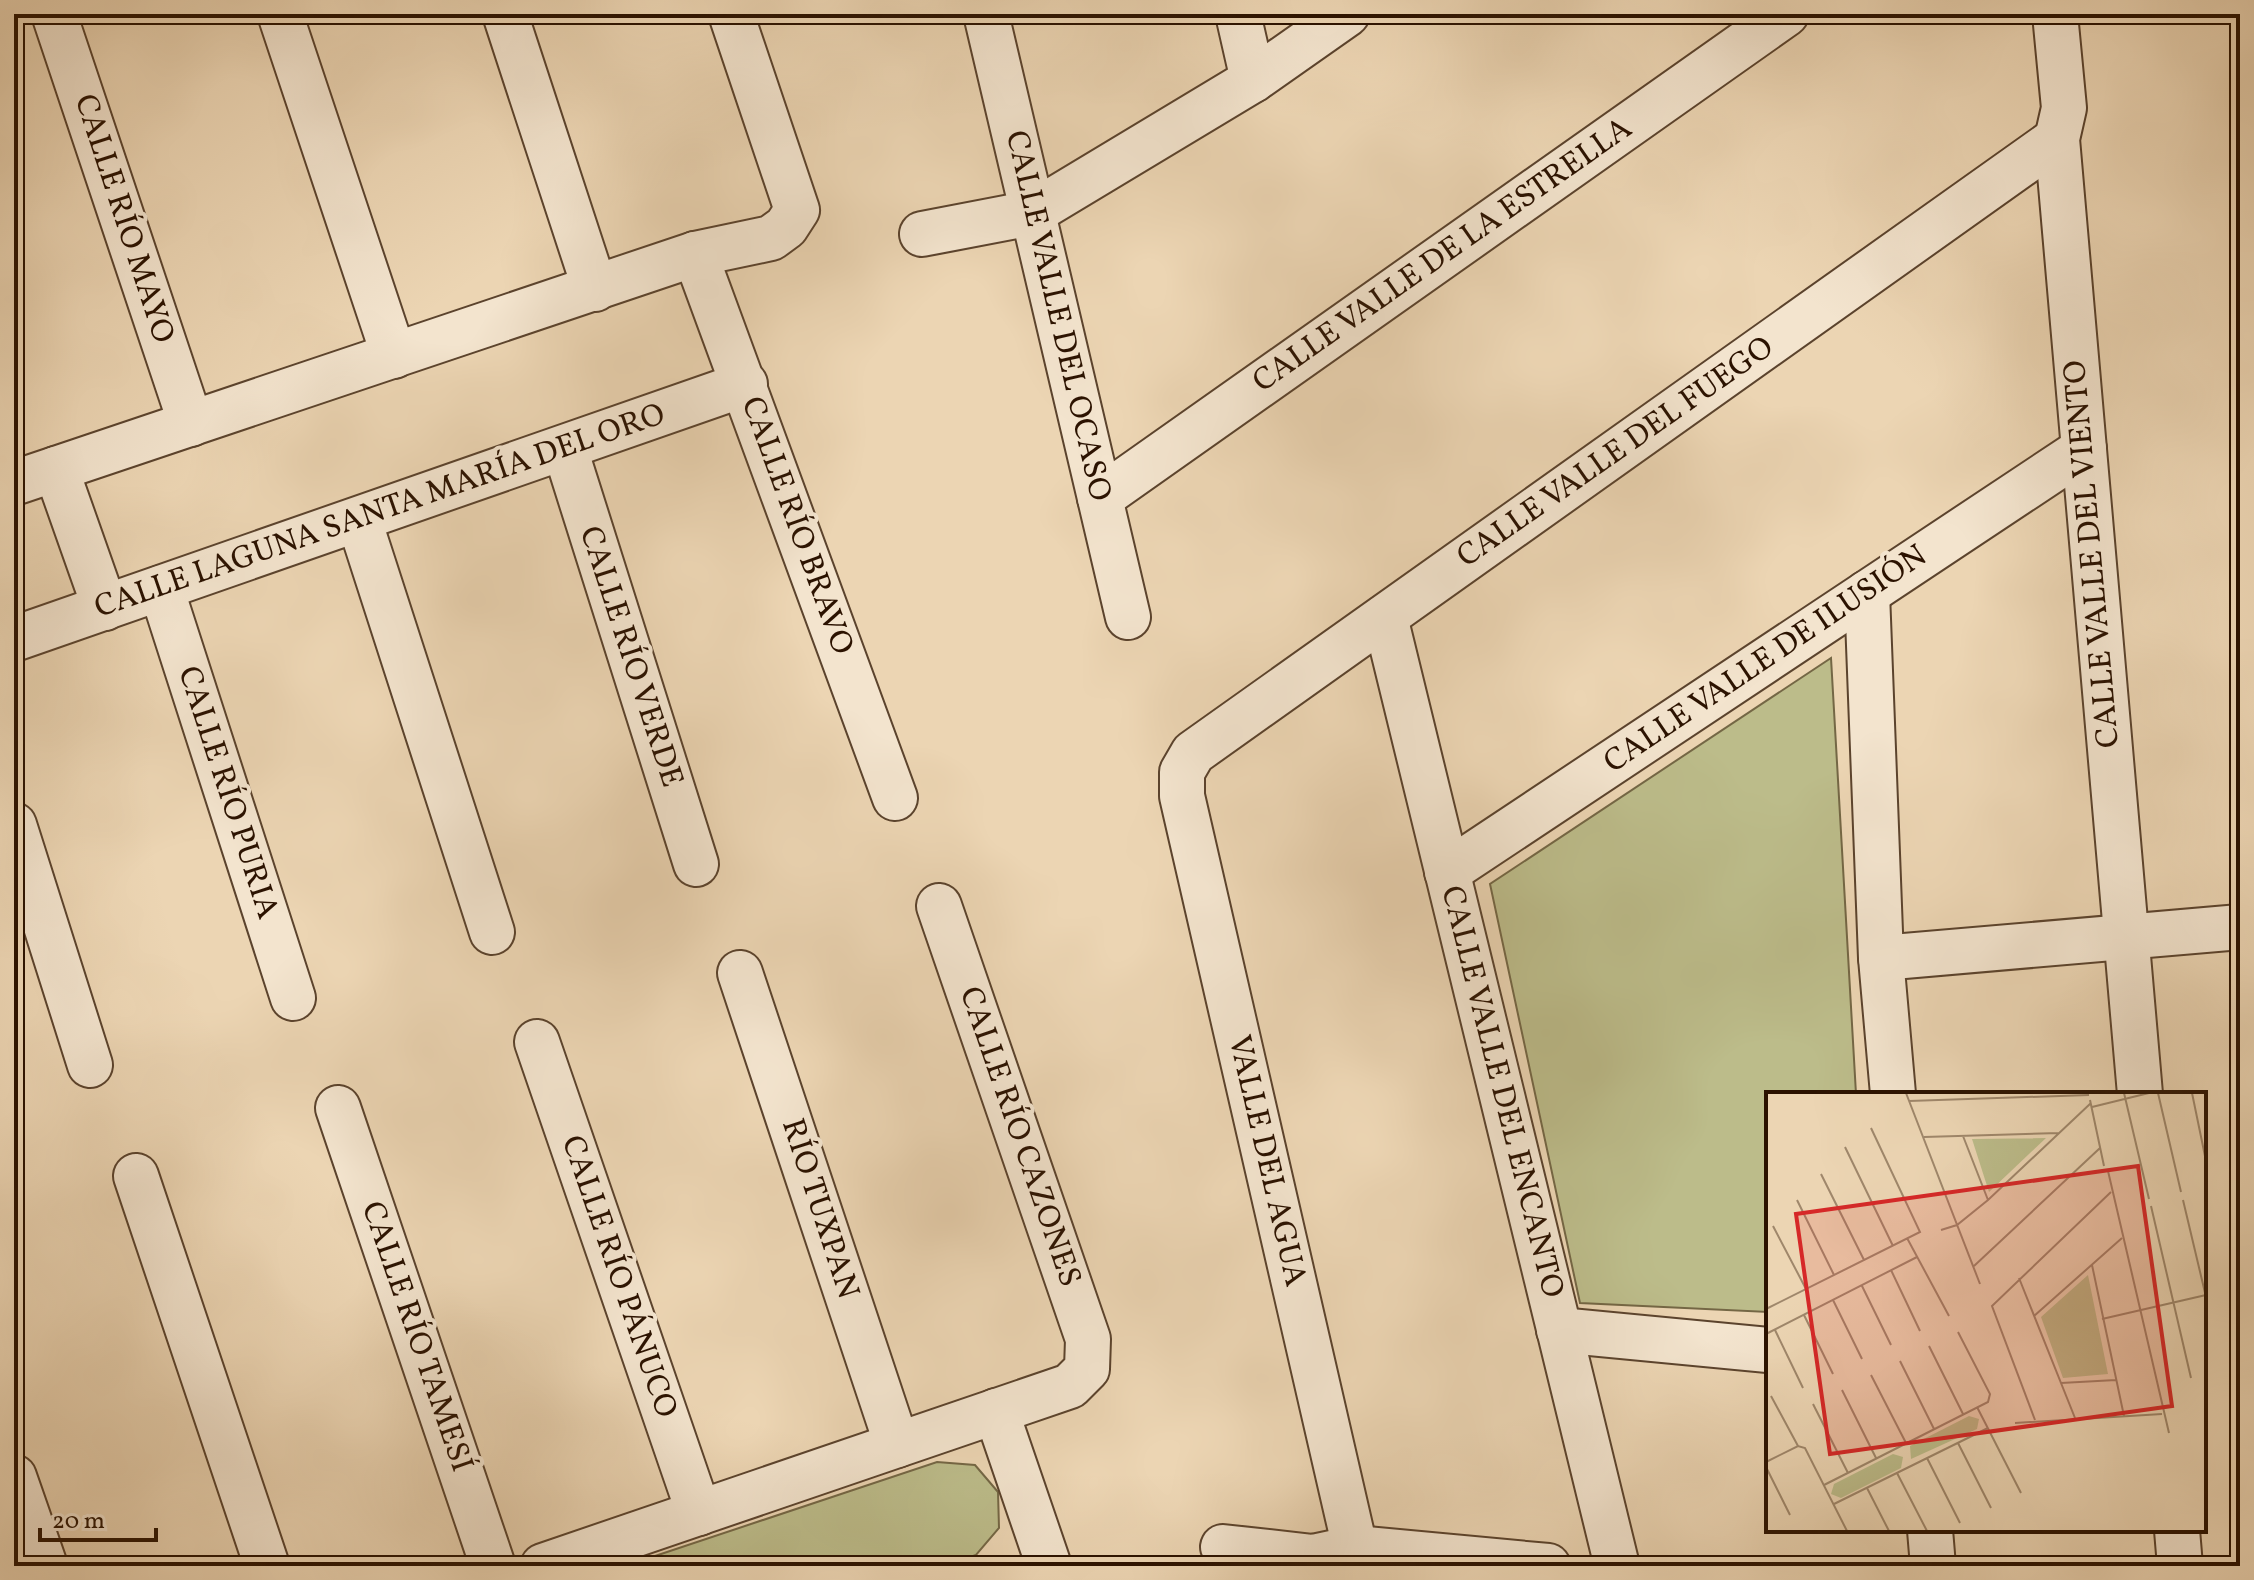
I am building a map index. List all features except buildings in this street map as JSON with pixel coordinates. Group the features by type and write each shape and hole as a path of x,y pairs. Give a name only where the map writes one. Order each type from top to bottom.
{"street":[{"name":"CALLE RÍO MAYO","path":"54,14 191,424"},
{"path":"280,14 394,356"},
{"path":"505,14 595,289"},
{"path":"14,483 695,254 771,238 786,227 797,210 731,14"},
{"name":"CALLE VALLE DEL OCASO","path":"986,14 1128,617"},
{"path":"1238,14 1253,80"},
{"path":"922,234 1032,213 1253,80 1347,14"},
{"name":"CALLE VALLE DE LA ESTRELLA","path":"1100,498 1786,14"},
{"name":"CALLE VALLE DEL VIENTO","path":"2055,14 2064,108 2057,139 2140,1092"},
{"name":"CALLE VALLE DEL FUEGO","path":"1182,772 1193,753 2057,139"},
{"name":"CALLE RÍO BRAVO","path":"695,254 895,798"},
{"name":"CALLE LAGUNA SANTA MARÍA DEL ORO","path":"14,639 745,384"},
{"name":"CALLE RÍO VERDE","path":"565,449 696,864"},
{"name":"CALLE VALLE DE ILUSIÓN","path":"1447,872 2084,449"},
{"path":"56,469 105,608"},
{"path":"359,520 492,932"},
{"name":"CALLE RÍO PURIA","path":"161,588 293,998"},
{"path":"1867,593 1881,958 1893,1092"},
{"name":"CALLE VALLE DEL ENCANTO","path":"1385,617 1617,1566"},
{"name":"VALLE DEL AGUA","path":"1182,772 1182,796 1355,1548"},
{"path":"14,825 90,1065"},
{"name":"CALLE RÍO CAZONES","path":"939,906 1088,1339 1087,1369 1070,1386 996,1411"},
{"path":"1881,958 2240,927"},
{"name":"RÍO TUXPAN","path":"740,973 897,1445"},
{"name":"CALLE RÍO PÁNUCO","path":"537,1042 699,1513"},
{"name":"CALLE RÍO TAMESÍ","path":"338,1108 493,1566"},
{"path":"136,1176 267,1566"},
{"path":"1559,1330 1766,1350"},
{"path":"543,1566 996,1411 1035,1562"},
{"path":"14,1477 45,1566"},
{"path":"1930,1532 1933,1566"},
{"path":"2177,1532 2180,1566"},
{"path":"1223,1547 1313,1557 1355,1548 1548,1566"}],"green space":[{"path":"1831,658 1856,1092 1766,1092 1766,1312 1580,1303 1490,884"},
{"path":"937,1462 975,1465 998,1492 999,1528 976,1555 944,1566 625,1566"}]}
